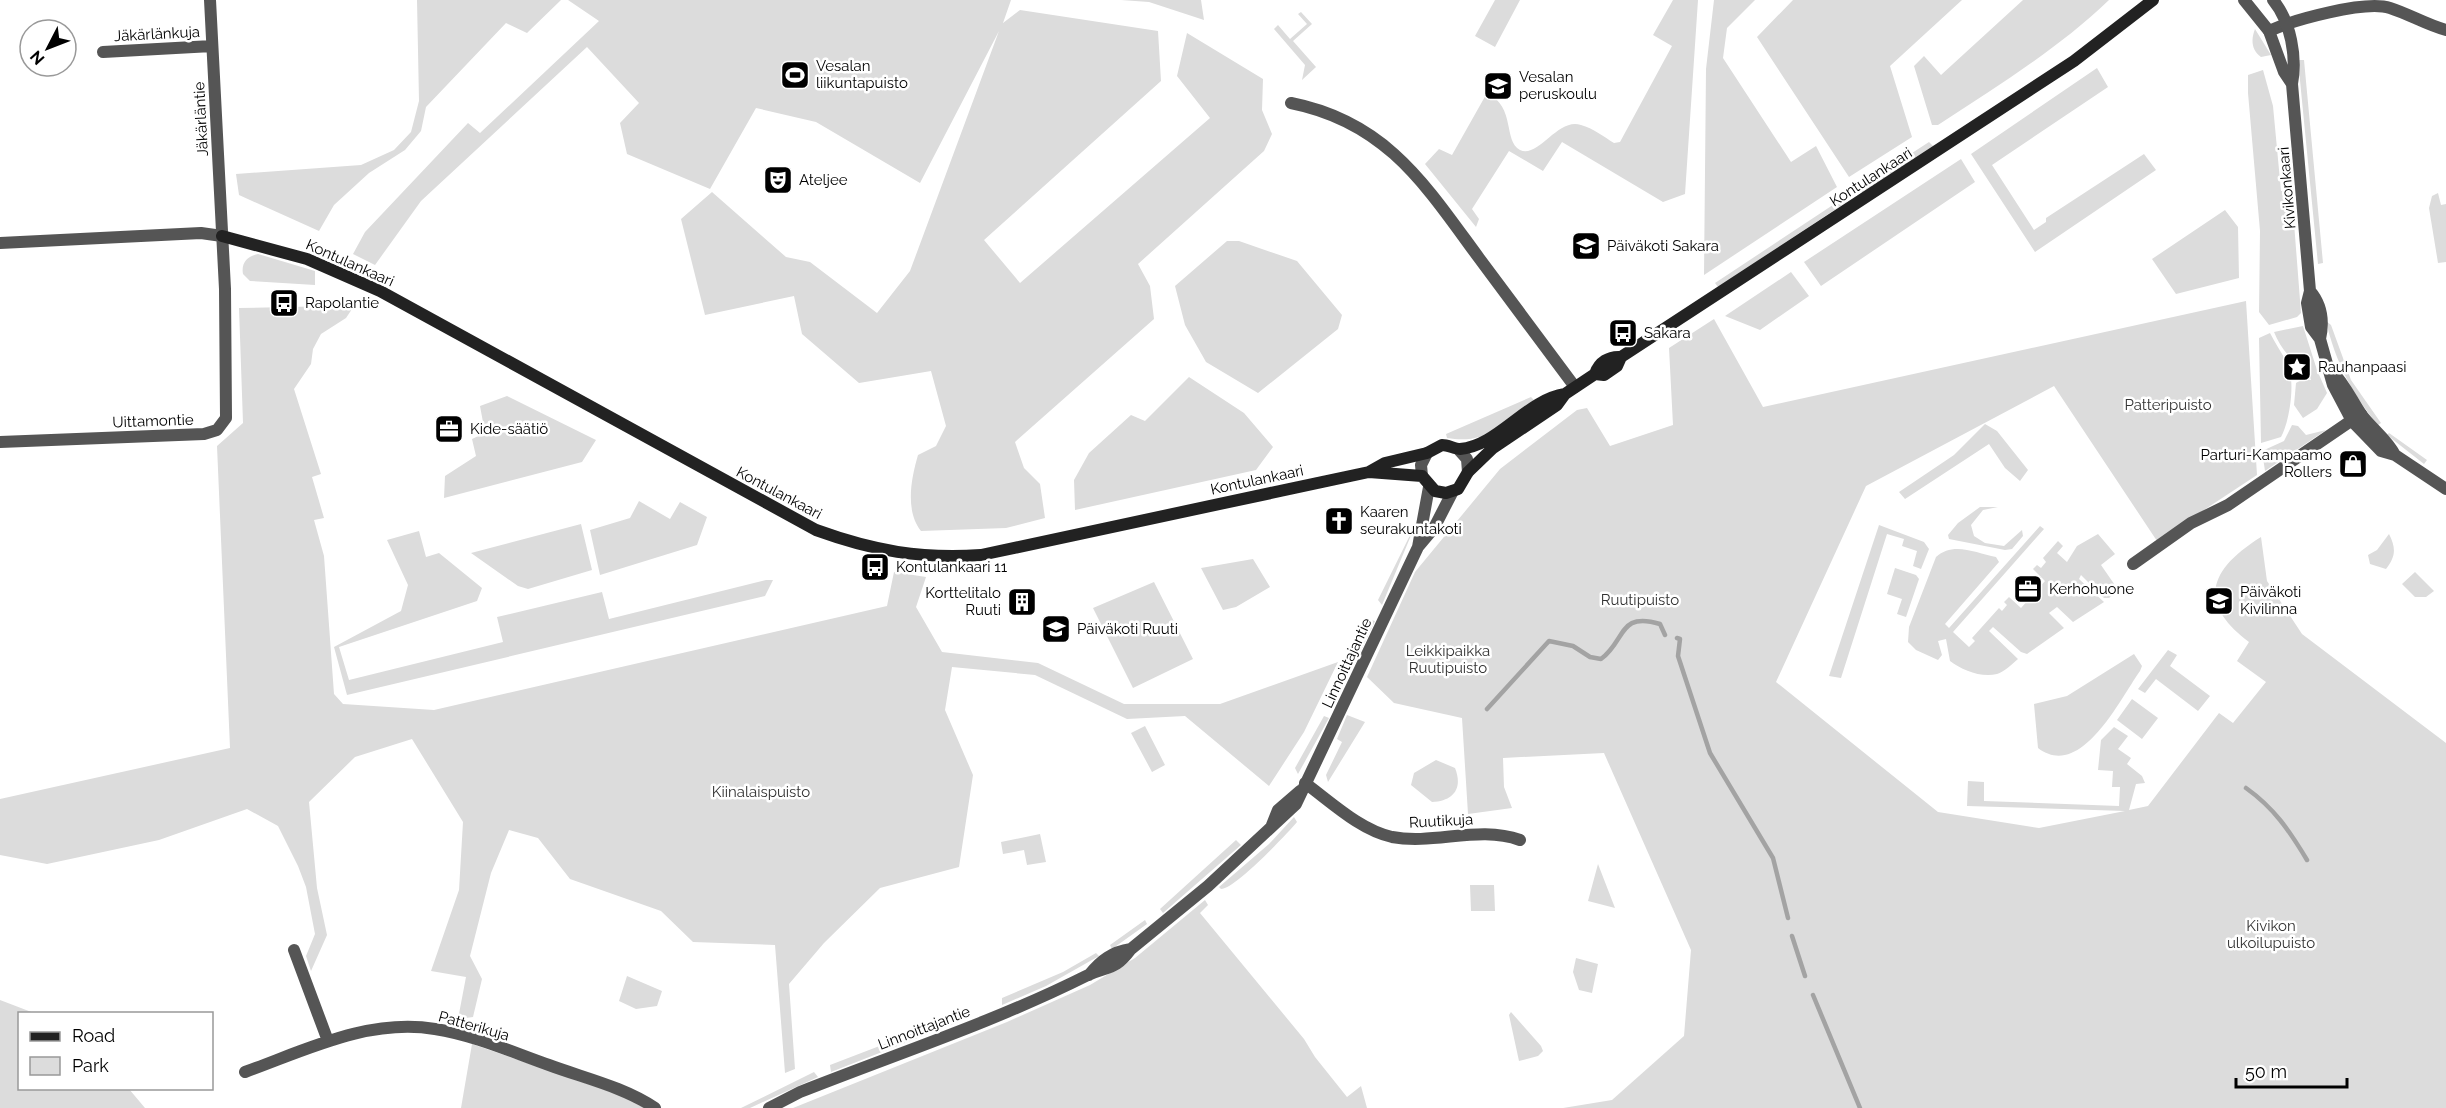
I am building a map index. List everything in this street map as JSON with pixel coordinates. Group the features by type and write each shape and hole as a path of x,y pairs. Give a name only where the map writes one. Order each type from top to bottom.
{"main road":[{"name":"Kontulankaari","path":"2132,15 2142,0"},
{"name":"Kontulankaari","path":"1369,472 1425,481 1440,492 1453,491 1463,484 1468,472 1493,448 1557,405 1570,390 1594,374 1604,375 1617,366 1621,357 2074,61 2152,0"},
{"name":"Kontulankaari","path":"222,236 307,259 369,286 786,515 816,530 872,549 947,557 981,555 1369,472 1385,463 1426,453 1442,445 1459,450 1484,441 1549,396 1570,390"}],"street":[{"name":"Jäkärläntie","path":"210,0 222,236"},
{"name":"Kivikonkaari","path":"2244,0 2269,31 2284,72 2292,84"},
{"name":"Kivikonkaari","path":"2273,0 2286,23 2295,69 2292,84 2310,291 2317,299 2323,324 2320,339 2331,370 2341,380 2357,417 2381,452 2395,455 2446,489"},
{"path":"2269,31 2286,23 2374,6 2388,7 2446,30"},
{"name":"Jäkärlänkuja","path":"103,52 212,46"},
{"path":"1292,103 1321,109 1370,135 1412,169 1570,390"},
{"path":"0,243 201,233 222,236"},
{"name":"Uittamontie","path":"0,442 204,434 220,427 227,413 222,236"},
{"path":"2133,564 2191,524 2228,505 2357,417"},
{"path":"1459,450 1467,459 1468,472"},
{"path":"1425,481 1421,465 1426,453"},
{"name":"Linnoittajantie","path":"1418,547 1425,481"},
{"name":"Linnoittajantie","path":"769,1108 800,1092 1047,996 1089,975 1101,961 1116,951 1131,949 1208,886 1272,825 1278,810 1288,798 1303,787 1418,547 1434,528 1453,491"},
{"name":"Ruutikuja","path":"1303,787 1365,826 1389,836 1410,839 1502,833 1521,840"},
{"path":"294,950 328,1041"},
{"name":"Patterikuja","path":"245,1072 328,1041 365,1031 394,1028 435,1029 499,1048 624,1092 655,1108"}],"green space":[{"path":"417,0 561,0 527,33 506,23 426,107 421,131 405,150 369,173 334,205 319,231 239,195 236,174 361,165 394,150 411,132 419,101"},
{"path":"568,0 1011,0 1003,23 1020,10 1158,31 1161,81 984,240 1020,283 1210,118 1177,76 1187,33 1263,79 1262,110 1272,134 1264,151 1138,264 1150,286 1154,319 1015,442 1024,468 1040,484 1045,518 1006,528 921,531 916,523 911,504 915,464 918,455 936,446 946,426 931,371 859,383 802,334 794,296 705,315 681,219 712,192 786,257 810,262 877,313 910,271 999,31 920,183 816,122 756,108 710,189 627,154 620,123 639,103 587,47 421,201 375,265 353,254 365,232 468,123 480,133 599,21"},
{"path":"1121,0 1201,0 1204,20 1149,2"},
{"path":"1495,0 1520,0 1495,47 1475,36"},
{"path":"1673,0 1698,0 1685,194 1663,202 1562,142 1543,171 1509,151 1472,209 1479,219 1476,227 1425,164 1439,149 1452,155 1487,93 1502,107 1512,139 1520,150 1534,149 1556,132 1573,124 1590,128 1614,143 1620,142 1672,46 1653,35"},
{"path":"1714,0 1755,0 1727,28 1723,58 1791,162 1816,146 1837,187 1704,275 1706,69"},
{"path":"1793,0 1962,0 1890,66 1912,137 1849,177 1757,37"},
{"path":"2023,0 2109,0 2069,35 2026,66 1938,125 1932,125 1914,66 1924,56 1941,75"},
{"path":"1301,12 1312,24 1293,41 1316,67 1302,80 1305,65 1274,29 1278,25 1290,39 1307,24 1298,14"},
{"path":"2255,29 2271,55 2261,57 2255,51 2253,37"},
{"path":"2298,60 2304,60 2323,263 2318,264"},
{"path":"2097,68 2108,87 1992,165 2034,230 2046,222 2046,218 2144,154 2156,170 2035,252 1971,154"},
{"path":"2263,70 2273,106 2281,191 2288,190 2292,197 2301,313 2297,317 2269,325 2259,312 2260,231 2248,93 2248,75"},
{"path":"1929,142 1933,146 1862,193 1858,188"},
{"path":"1961,159 1975,182 1821,286 1804,262"},
{"path":"2438,193 2441,205 2446,204 2446,262 2438,263 2429,208 2432,196"},
{"path":"1845,197 1848,201 1718,287 1715,283"},
{"path":"2225,210 2238,227 2239,278 2176,294 2152,259"},
{"path":"1227,241 1239,241 1297,261 1342,315 1338,329 1258,393 1206,362 1185,325 1175,286"},
{"path":"258,254 315,271 315,285 250,281 243,274 244,263 251,256"},
{"path":"1791,272 1809,296 1760,330 1725,316"},
{"path":"2246,301 2257,475 2157,541 2054,386 1866,486 1776,682 1938,812 2039,828 2125,811 1967,806 1968,781 1984,782 1984,801 2119,806 2120,787 2112,787 2113,771 2098,770 2101,740 2114,727 2128,736 2118,749 2131,758 2127,764 2142,776 2145,783 2136,784 2129,810 2148,806 2219,713 2233,723 2266,682 2237,661 2249,642 2232,627 2221,613 2216,600 2216,586 2230,561 2261,537 2267,581 2302,634 2446,743 2446,1108 1563,1108 1612,1100 1684,1036 1691,950 1604,753 1503,758 1504,787 1512,808 1468,814 1462,718 1394,703 1367,677 1415,572 1500,469 1577,410 1587,408 1610,446 1673,425 1669,348 1714,319 1763,407"},
{"name":"Kiinalaispuisto","path":"335,306 352,309 346,318 321,334 313,349 311,364 294,389 321,474 312,477 324,518 314,520 324,556 334,694 343,704 434,710 887,606 894,572 926,577 916,607 942,652 1038,663 1124,704 1220,704 1338,662 1304,732 1269,786 1185,716 1127,719 1035,675 952,667 945,710 973,775 959,867 880,888 824,943 789,984 795,1069 785,1073 775,945 693,942 661,911 570,879 538,838 509,830 491,873 470,956 482,979 473,1017 458,1019 466,977 431,971 459,890 463,822 412,739 355,757 309,802 317,888 327,935 311,971 306,956 315,934 306,887 298,866 278,826 247,809 159,840 47,864 0,855 0,799 230,748 217,446 243,423 239,308"},
{"path":"2326,321 2331,325 2351,380 2381,423 2378,425 2360,401 2346,376 2334,350"},
{"path":"2303,326 2327,393 2317,409 2303,418 2294,405 2296,383 2303,379 2311,380 2304,361 2300,368 2285,352 2274,332"},
{"path":"2270,333 2290,369 2291,400 2281,437 2261,443 2259,338"},
{"path":"1189,377 1244,413 1273,447 1256,470 1075,510 1074,480 1089,453 1131,415 1145,421"},
{"path":"507,396 596,440 582,462 444,498 445,476 476,456 472,439 485,433 480,406"},
{"path":"1531,397 1534,400 1504,424 1484,435 1474,438 1447,438 1446,434"},
{"path":"1985,424 1997,431 2028,470 2020,481 2005,468 1989,444 1905,499 1899,492 1954,455"},
{"path":"2292,425 2298,426 2306,435 2326,430 2265,471 2262,451 2284,441"},
{"path":"2389,433 2427,460 2424,464 2387,435"},
{"path":"639,501 670,519 680,502 707,517 697,545 600,575 590,530 630,518"},
{"path":"1980,507 1998,507 1983,510 1971,525 1974,536 1985,543 2004,546 2022,530 2023,536 2012,549 2005,550 1949,539 1948,535 1958,523"},
{"path":"1417,521 1382,605 1378,600"},
{"path":"581,524 592,570 528,589 518,586 471,553"},
{"path":"1879,525 1924,542 1929,549 1921,569 1913,566 1917,551 1902,546 1904,539 1887,534 1841,678 1829,676"},
{"path":"2040,526 2044,529 1953,632 1969,647 1975,641 1972,638 1999,608 2002,611 2007,605 2004,602 2009,597 2021,608 2045,581 2033,569 2037,565 2041,568 2046,562 2043,558 2058,541 2063,546 2057,553 2067,562 2077,546 2098,534 2115,554 2101,565 2119,591 2109,598 2104,598 2081,575 2079,579 2104,602 2073,622 2057,607 2049,613 2064,628 2027,654 2021,652 1993,627 1989,631 2018,659 1997,674 1978,674 1950,661 1946,639 1938,641 1942,655 1938,660 1916,650 1908,642 1909,627 1936,557 1943,552 1957,549 1996,557 1999,562 1945,624 1949,628"},
{"path":"419,531 426,557 439,553 482,588 477,601 339,647 349,680 503,642 497,617 602,592 609,619 773,580 765,596 347,695 334,647 401,611 408,585 387,540"},
{"path":"2389,534 2394,552 2386,569 2370,564 2368,555 2377,550"},
{"path":"1253,559 1270,587 1236,607 1223,610 1201,568"},
{"path":"1895,568 1916,575 1919,579 1906,617 1897,614 1902,599 1887,594"},
{"path":"2415,572 2434,591 2426,597 2415,597 2402,584"},
{"path":"1154,582 1193,659 1133,688 1093,608"},
{"path":"1371,620 1375,621 1355,663 1350,660"},
{"path":"2168,650 2177,655 2170,666 2210,696 2198,711 2156,679 2145,693 2138,689"},
{"path":"2134,654 2142,666 2140,671 2110,716 2084,746 2069,754 2054,755 2038,748 2034,704 2067,696"},
{"path":"2132,699 2158,718 2142,739 2117,720"},
{"path":"1347,715 1365,722 1328,782 1326,775 1342,742 1337,739"},
{"path":"1324,716 1329,718 1298,774 1295,768"},
{"path":"1145,726 1165,765 1152,772 1131,733"},
{"path":"1436,760 1455,768 1458,782 1451,796 1432,802 1411,785 1414,773"},
{"path":"1294,817 1297,822 1260,860 1228,887 1221,889 1219,887 1269,844"},
{"path":"1040,834 1046,862 1027,865 1024,850 1003,854 1001,842"},
{"path":"1236,840 1241,845 1163,913 1160,909"},
{"path":"1598,864 1615,908 1588,901"},
{"path":"1470,885 1494,885 1495,911 1471,911"},
{"path":"1205,900 1208,905 1200,913 1304,1039 1315,1057 1347,1097 1361,1086 1367,1108 793,1108 1007,1022 1090,985 1135,958"},
{"path":"1145,920 1147,924 1112,949 1110,945"},
{"path":"1096,953 1099,956 1046,986 1002,1005 1002,998 1063,972"},
{"path":"1576,958 1598,964 1592,993 1579,990 1573,972"},
{"path":"627,976 662,991 657,1006 636,1009 619,1001"},
{"path":"0,1000 31,1012 18,1012 18,1090 130,1090 145,1108 0,1108"},
{"path":"1511,1012 1541,1046 1543,1051 1538,1056 1519,1061 1509,1015"},
{"path":"955,1017 961,1021 831,1072 830,1065"},
{"path":"472,1044 626,1097 644,1108 461,1108"},
{"path":"814,1072 818,1077 750,1108 741,1108"}],"waterway":[{"path":"1487,709 1549,641 1573,646 1590,657 1601,659 1609,652 1624,630 1637,621 1660,624 1665,635"},
{"path":"1677,638 1680,639 1678,656 1710,753 1773,858 1788,918"},
{"path":"2246,788 2265,803 2280,820 2307,860"},
{"path":"1792,936 1805,976"},
{"path":"1813,995 1860,1108"}],"place":[{"name":"Vesalan liikuntapuisto","path":"795,75"},
{"name":"Vesalan peruskoulu","path":"1498,86"},
{"name":"Ateljee","path":"778,180"},
{"name":"Päiväkoti Sakara","path":"1586,246"},
{"name":"Rapolantie","path":"284,303"},
{"name":"Sakara","path":"1623,333"},
{"name":"Rauhanpaasi","path":"2297,367"},
{"name":"Kide-säätiö","path":"449,429"},
{"name":"Parturi-Kampaamo Rollers","path":"2353,464"},
{"name":"Kaaren seurakuntakoti","path":"1339,521"},
{"name":"Kontulankaari 11","path":"875,567"},
{"name":"Kerhohuone","path":"2028,589"},
{"name":"Päiväkoti Kivilinna","path":"2219,601"},
{"name":"Korttelitalo Ruuti","path":"1022,602"},
{"name":"Päiväkoti Ruuti","path":"1056,629"}],"park label":[{"name":"Patteripuisto","path":"2168,405"},
{"name":"Ruutipuisto","path":"1640,600"},
{"name":"Leikkipaikka Ruutipuisto","path":"1448,660"},
{"name":"Kivikon ulkoilupuisto","path":"2271,934"}]}
